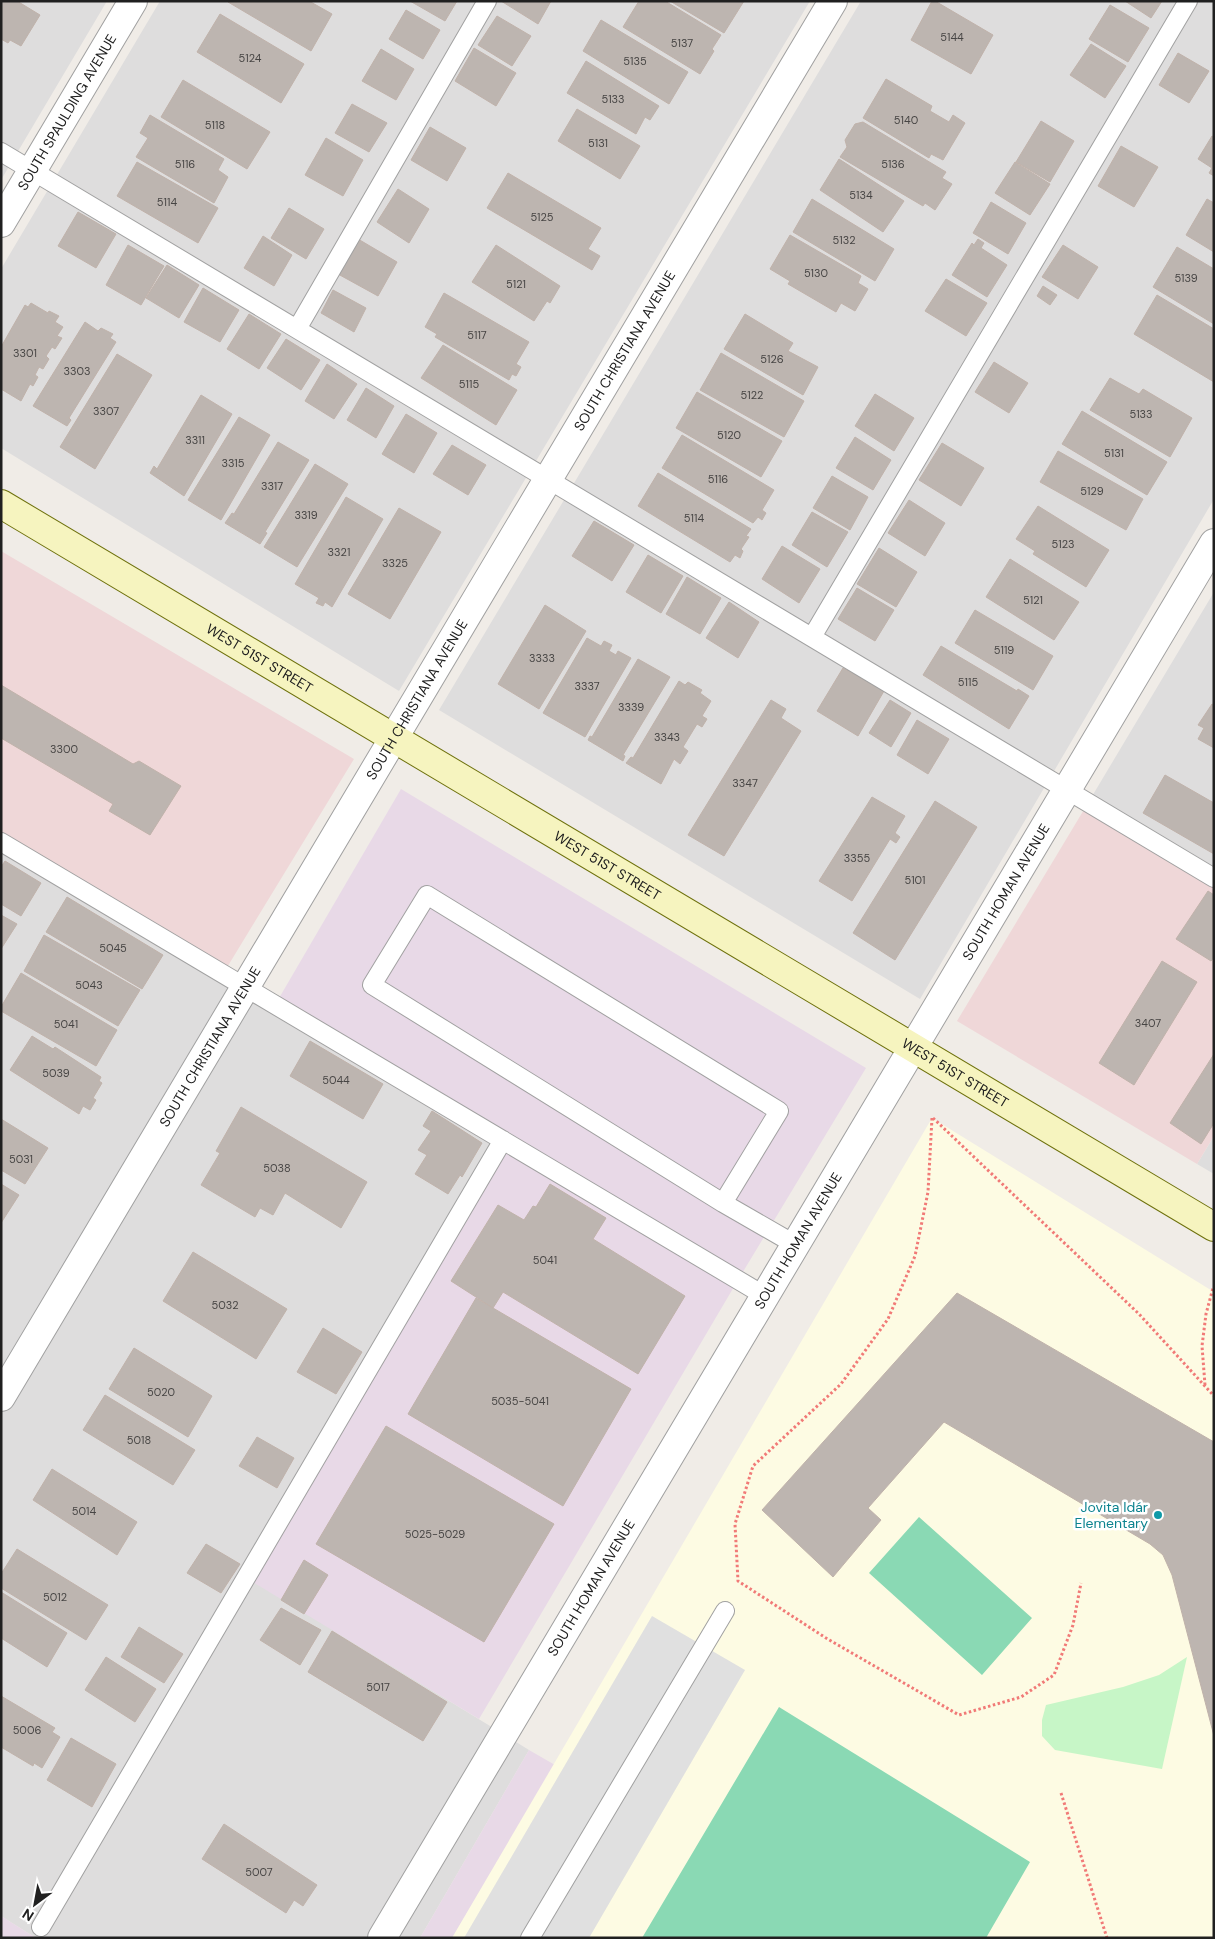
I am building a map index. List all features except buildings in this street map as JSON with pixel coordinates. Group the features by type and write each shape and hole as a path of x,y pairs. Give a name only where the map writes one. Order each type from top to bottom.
{"street":[{"name":"SOUTH SPAULDING AVENUE","path":"1,223 133,1"},
{"name":"SOUTH CHRISTIANA AVENUE","path":"1,1397 833,1"},
{"name":"WEST 51ST STREET","path":"1,504 1214,1227"},
{"name":"SOUTH HOMAN AVENUE","path":"382,1938 1214,543"}],"lane":[{"path":"297,329 488,1"},
{"path":"812,637 1188,1"},
{"path":"1,152 1214,878"},
{"path":"1,842 765,1296"},
{"path":"723,1203 779,1111 427,895 372,985 723,1203 796,1245"},
{"path":"41,1928 503,1140"},
{"path":"530,1938 725,1611"}],"path":[{"path":"1081,1583 1073,1625 1054,1675 1021,1697 959,1715 826,1638 738,1582 735,1524 753,1466 841,1384 888,1319 915,1256 928,1192 932,1118 1139,1314 1214,1396"},
{"path":"1205,1386 1202,1346 1206,1314 1213,1288"},
{"path":"1061,1793 1107,1938"}],"shaded area":[{"path":"1,1 107,1 1,180"},
{"path":"160,1 810,1 399,691 1,448 1,269"},
{"path":"861,1 1214,1 1214,499 920,999 439,710"},
{"path":"1,551 354,759 223,974 1,844"},
{"path":"1214,592 1214,878 1088,803"},
{"path":"401,789 866,1068 738,1280 479,1719 246,1578 503,1141 275,1005"},
{"path":"1088,803 1214,878 1214,1136 1197,1164 957,1021"},
{"path":"1,844 503,1140 247,1577 529,1750 420,1938 36,1938 1,1916"},
{"path":"932,1118 1214,1292 1214,1938 452,1938"},
{"path":"1214,1136 1214,1174 1197,1164"},
{"path":"652,1616 745,1670 589,1938 464,1938"},
{"path":"529,1750 555,1765 452,1938 420,1938"},
{"path":"1,1916 36,1938 1,1938"}],"green space":[{"path":"919,1517 1032,1618 982,1675 869,1573"},
{"path":"1187,1657 1162,1769 1055,1750 1042,1736 1042,1720 1046,1705 1123,1687 1159,1675"},
{"path":"779,1707 1030,1862 986,1938 642,1938"}],"place":[{"name":"Jovita Idár Elementary","path":"1158,1515"}]}
